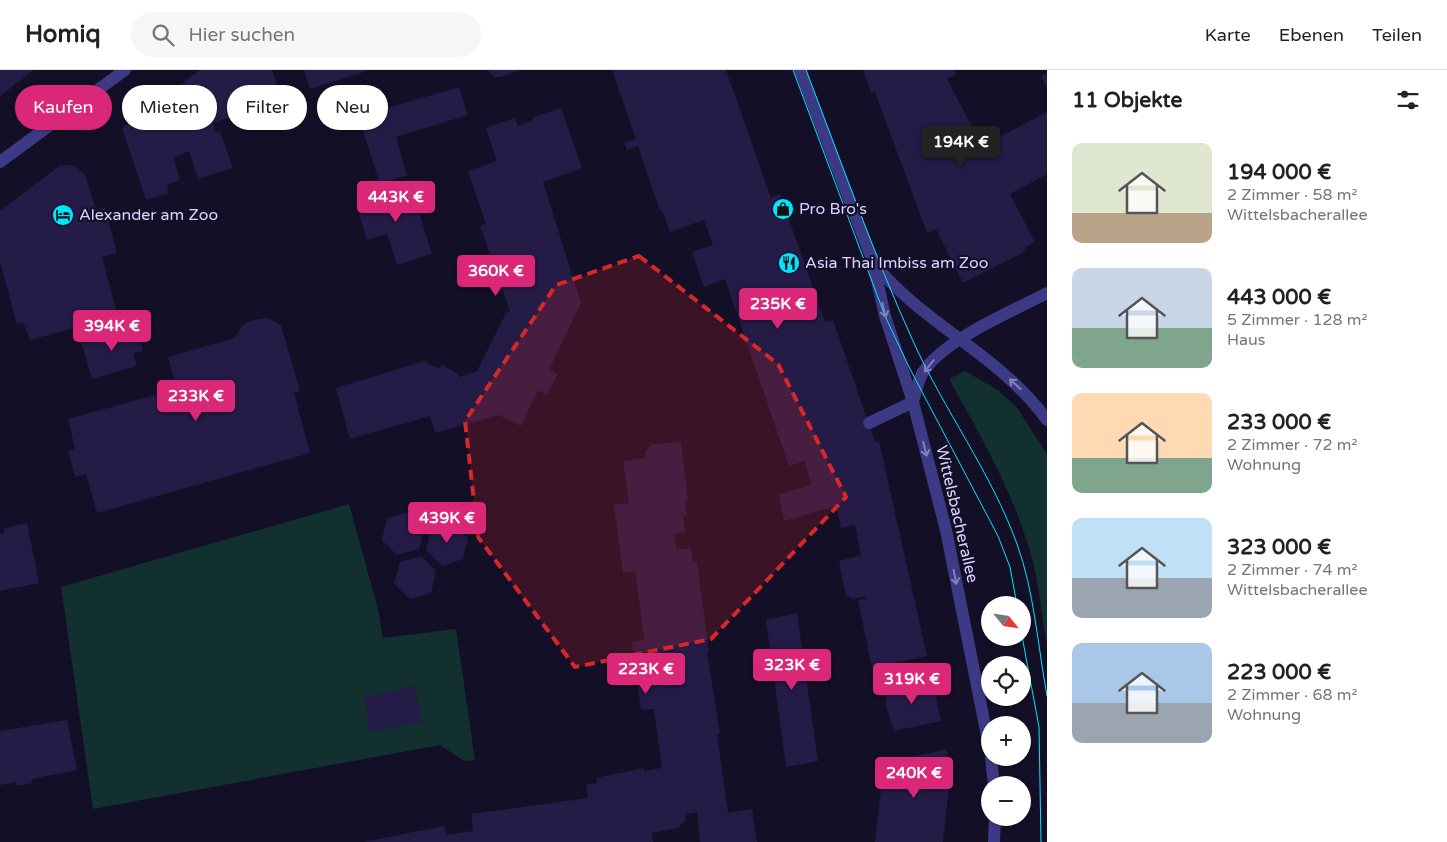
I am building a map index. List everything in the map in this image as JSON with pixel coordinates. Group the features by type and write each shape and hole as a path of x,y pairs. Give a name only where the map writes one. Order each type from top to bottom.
{"street":[{"path":"0,162 125,70"},
{"name":"Wittelsbacherallee","path":"800,70 873,262 885,316 913,402 946,530 983,716"},
{"name":"Wittelsbacherallee","path":"873,262 909,299 1017,386 1047,420"},
{"path":"869,423 913,402 918,384 927,368 934,359 959,340 1047,293"},
{"path":"994,842 995,826"}],"highlighted area":[{"path":"639,256 778,364 846,497 711,639 575,667 478,537 465,421 556,285"}],"green space":[{"path":"965,371 998,390 1018,409 1047,454 1047,646 1035,572 1022,526 994,461 949,379"},
{"path":"349,504 378,609 383,638 456,629 475,760 464,761 440,745 93,809 61,587"}],"building":[{"path":"0,70 34,70 0,96"},
{"path":"200,70 272,70 277,85 227,85 227,118 217,122 217,85 180,85"},
{"path":"304,70 370,70 323,85 317,85 317,87 310,89"},
{"path":"488,70 521,70 501,77 493,77"},
{"path":"612,70 726,70 771,198 780,194 825,322 833,320 875,442 879,441 927,656 872,668 858,600 866,599 865,596 852,599 846,595 839,564 841,560 861,556 855,525 841,528 836,506 784,521 779,494 811,485 805,461 789,466 725,279 704,287 692,252 713,245 704,220 670,232 662,210 660,211 638,146 627,150 624,142 636,139"},
{"path":"863,70 954,70 956,74 947,79 982,146 1047,112 1047,174 1010,194 1035,242 1024,248 1026,251 963,283 936,229 927,233 875,92 871,93"},
{"path":"1047,73 1047,88 1041,76"},
{"path":"459,87 468,115 396,137 407,175 380,184 363,130 388,130 388,108"},
{"path":"561,108 582,168 543,182 581,303 549,370 558,374 547,395 538,390 521,426 499,415 435,433 430,416 350,439 336,388 424,361 439,369 442,365 458,374 459,377 477,371 506,313 510,311 480,226 486,224 468,171 497,161 486,128 515,118 518,126 533,120 532,118"},
{"path":"123,130 220,131 233,168 198,179 189,151 174,158 180,180 167,185 169,193 146,200"},
{"path":"59,166 74,166 85,174 96,210 105,208 117,253 102,257 118,316 30,340 23,322 17,324 0,262 0,211"},
{"path":"410,184 432,254 397,265 387,234 367,240 355,201"},
{"path":"268,318 281,325 300,391 294,393 310,453 97,513 86,474 75,477 68,451 75,449 68,419 177,389 168,357 235,338 241,327 249,321"},
{"path":"136,325 143,351 133,353 137,366 92,379 81,342"},
{"path":"681,442 688,501 685,502 687,516 683,517 685,532 674,534 677,550 691,548 693,562 697,562 709,652 707,652 720,734 717,735 728,813 752,809 757,842 700,842 697,812 686,814 685,820 678,828 652,833 653,842 363,842 444,826 446,835 473,831 471,814 588,798 586,785 597,783 596,778 644,768 644,771 662,768 654,709 641,710 632,642 644,640 640,606 635,571 623,573 614,505 629,503 623,461 646,458 645,452 651,444"},
{"path":"408,512 424,527 419,549 397,555 382,540 387,518"},
{"path":"27,523 39,583 0,591 0,534 5,533 4,528"},
{"path":"453,523 468,538 463,559 442,566 426,550 431,529"},
{"path":"421,556 436,571 431,593 410,599 394,583 400,562"},
{"path":"797,613 818,761 786,767 766,620"},
{"path":"932,679 941,721 894,731 885,703 887,703 884,689"},
{"path":"414,686 422,722 370,732 364,697"},
{"path":"67,720 77,770 32,779 32,783 17,786 16,782 0,785 0,731"},
{"path":"947,749 950,778 943,842 875,842 884,763"}],"tram line":[{"path":"793,70 885,316 909,367 998,536 1010,567 1015,596"},
{"path":"806,70 898,308 925,367 981,466 1017,544 1032,599 1047,696"},
{"path":"1024,646 1039,727 1041,842"}],"place":[{"name":"Pro Bro's","path":"783,209"},
{"name":"Alexander am Zoo","path":"63,215"},
{"name":"Asia Thai Imbiss am Zoo","path":"789,263"}]}
